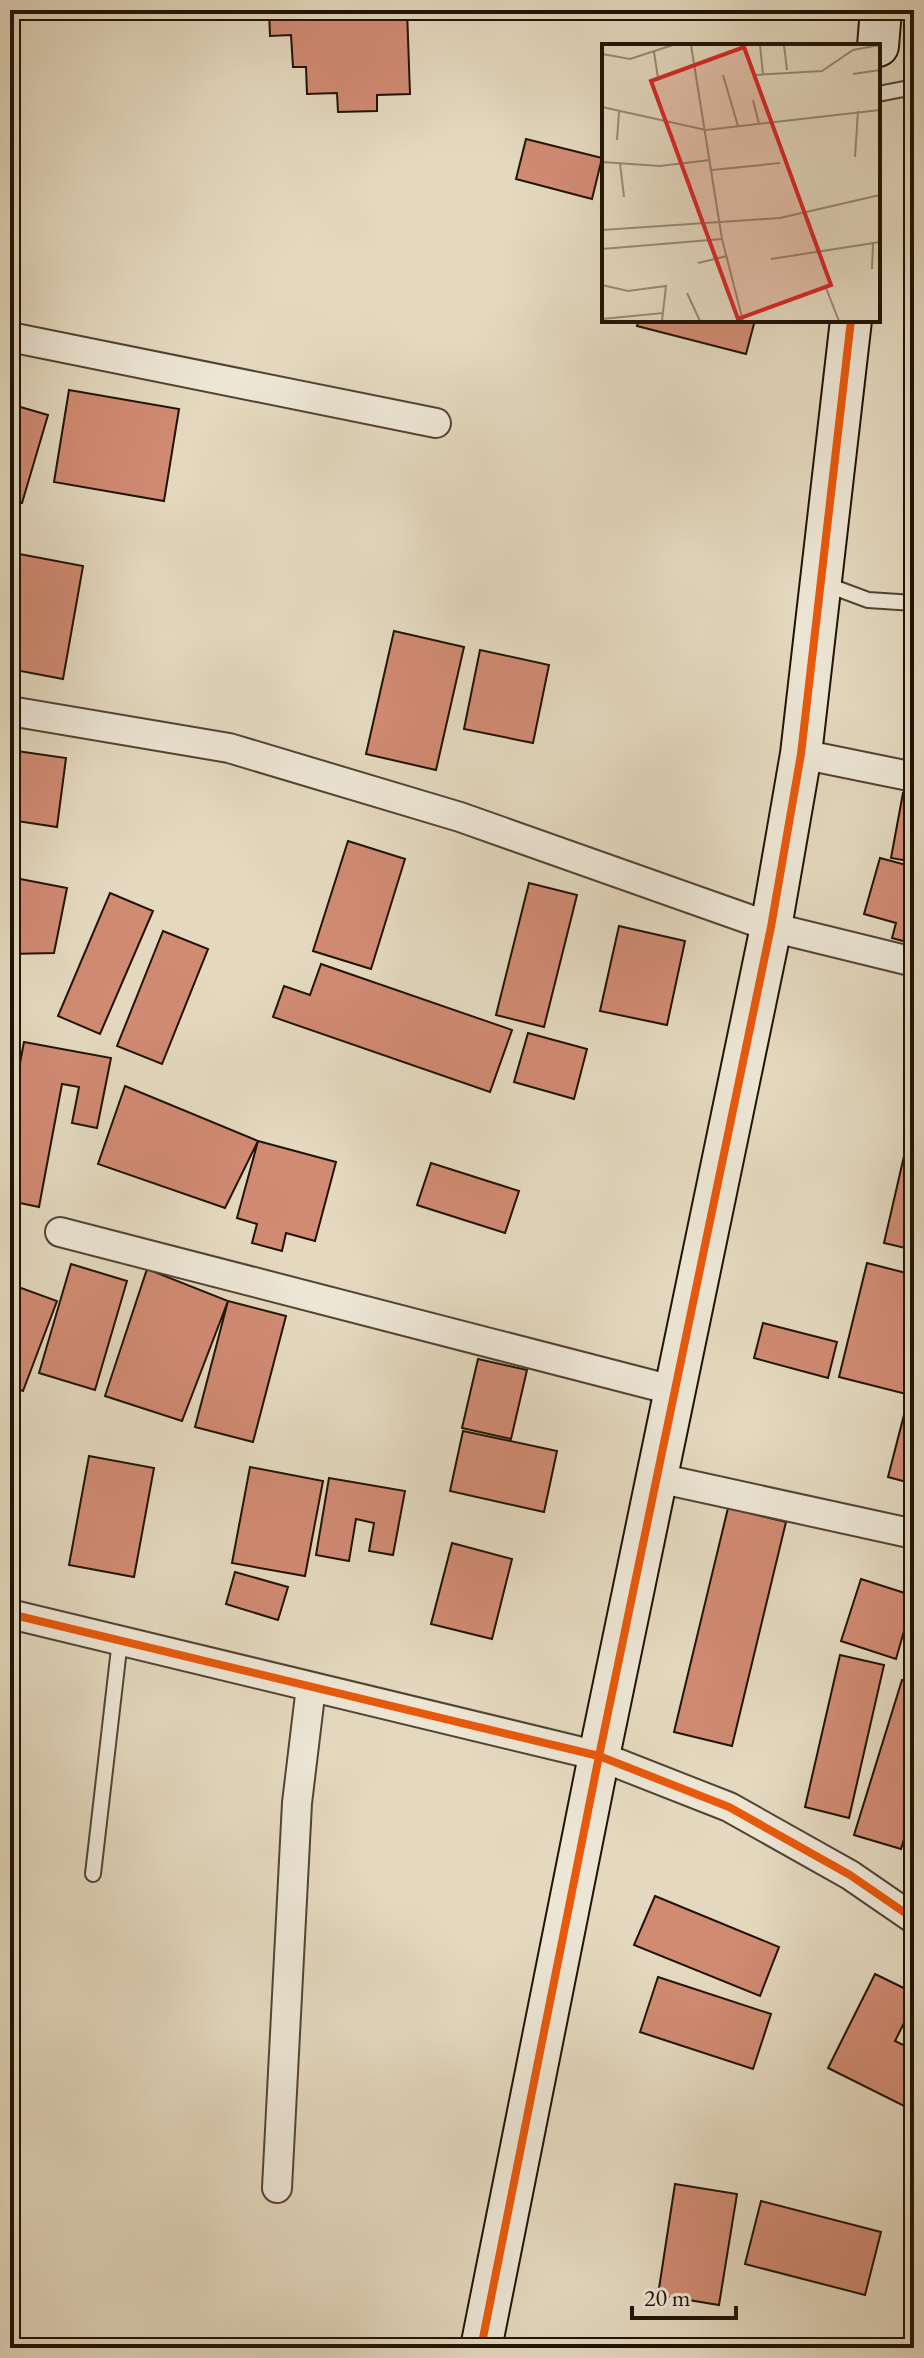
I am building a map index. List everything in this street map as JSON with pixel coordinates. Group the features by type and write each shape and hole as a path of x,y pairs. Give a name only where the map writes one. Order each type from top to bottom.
{"street":[{"path":"878,44 881,10"},
{"path":"481,2348 599,1756 771,927 801,754 851,322"},
{"path":"10,337 436,423"},
{"path":"10,711 229,748 460,817 771,927 914,962"},
{"path":"801,754 914,777"},
{"path":"60,1232 676,1391"},
{"path":"658,1478 914,1534"},
{"path":"10,1614 599,1756 729,1807 850,1875 914,1919"},
{"path":"277,2188 297,1803 311,1687"}],"lane":[{"path":"880,94 914,87"},
{"path":"821,583 868,600 914,603"},
{"path":"93,1874 120,1640"}],"building":[{"path":"269,10 407,10 410,94 377,95 377,111 338,112 337,93 307,94 306,67 293,67 291,35 270,36"},
{"path":"526,139 602,158 592,199 516,179"},
{"path":"638,322 754,322 746,354 637,326"},
{"path":"69,390 179,409 164,501 54,482"},
{"path":"10,404 48,415 22,503 10,500"},
{"path":"14,553 83,566 63,679 10,669 10,577"},
{"path":"394,631 464,647 436,770 366,754"},
{"path":"480,650 549,665 533,743 464,729"},
{"path":"10,750 66,758 57,827 10,820"},
{"path":"903,793 914,795 914,862 891,858"},
{"path":"348,841 405,859 371,969 313,951"},
{"path":"880,858 914,867 914,944 892,938 896,923 864,914"},
{"path":"10,877 67,888 54,953 10,954"},
{"path":"529,883 577,895 544,1027 496,1015"},
{"path":"110,893 153,911 100,1034 58,1016"},
{"path":"619,926 685,941 667,1025 600,1011"},
{"path":"163,931 208,949 162,1064 117,1046"},
{"path":"321,964 512,1030 490,1092 273,1017 284,986 310,995"},
{"path":"528,1033 587,1049 574,1099 514,1082"},
{"path":"24,1042 111,1058 97,1128 72,1123 79,1087 62,1084 39,1207 10,1201 10,1116"},
{"path":"125,1086 258,1141 225,1208 98,1164"},
{"path":"258,1141 336,1162 315,1241 286,1233 282,1251 252,1243 257,1224 237,1218"},
{"path":"907,1143 914,1145 914,1250 884,1243"},
{"path":"431,1163 519,1191 505,1233 417,1205"},
{"path":"867,1263 914,1275 914,1396 839,1377"},
{"path":"71,1264 127,1281 95,1390 39,1373"},
{"path":"147,1269 228,1301 182,1421 105,1396"},
{"path":"10,1284 57,1301 23,1391 10,1386"},
{"path":"228,1301 286,1316 253,1442 195,1427"},
{"path":"763,1323 837,1342 828,1378 754,1358"},
{"path":"478,1359 527,1370 511,1439 462,1428"},
{"path":"906,1407 914,1409 914,1484 888,1477"},
{"path":"463,1431 557,1451 544,1512 450,1491"},
{"path":"89,1456 154,1468 134,1577 69,1565"},
{"path":"250,1467 323,1481 305,1576 232,1563"},
{"path":"329,1478 405,1491 393,1555 369,1551 374,1523 356,1519 349,1561 316,1555"},
{"path":"728,1508 786,1522 732,1746 674,1732"},
{"path":"452,1543 512,1559 492,1639 431,1624"},
{"path":"235,1572 288,1587 278,1620 226,1604"},
{"path":"861,1579 914,1596 896,1659 841,1641"},
{"path":"840,1655 884,1665 849,1818 805,1807"},
{"path":"902,1680 914,1683 914,1807 901,1849 854,1835"},
{"path":"655,1896 779,1947 760,1996 634,1945"},
{"path":"875,1974 914,1993 914,2003 895,2041 914,2050 912,2110 828,2068"},
{"path":"658,1977 771,2014 753,2069 640,2032"},
{"path":"675,2184 737,2194 719,2305 658,2295"},
{"path":"761,2201 881,2232 865,2295 745,2264"}],"cycle path":[{"path":"481,2348 599,1756 771,927 801,754 851,322"},
{"path":"10,1614 599,1756 729,1807 850,1875 914,1919"}]}
